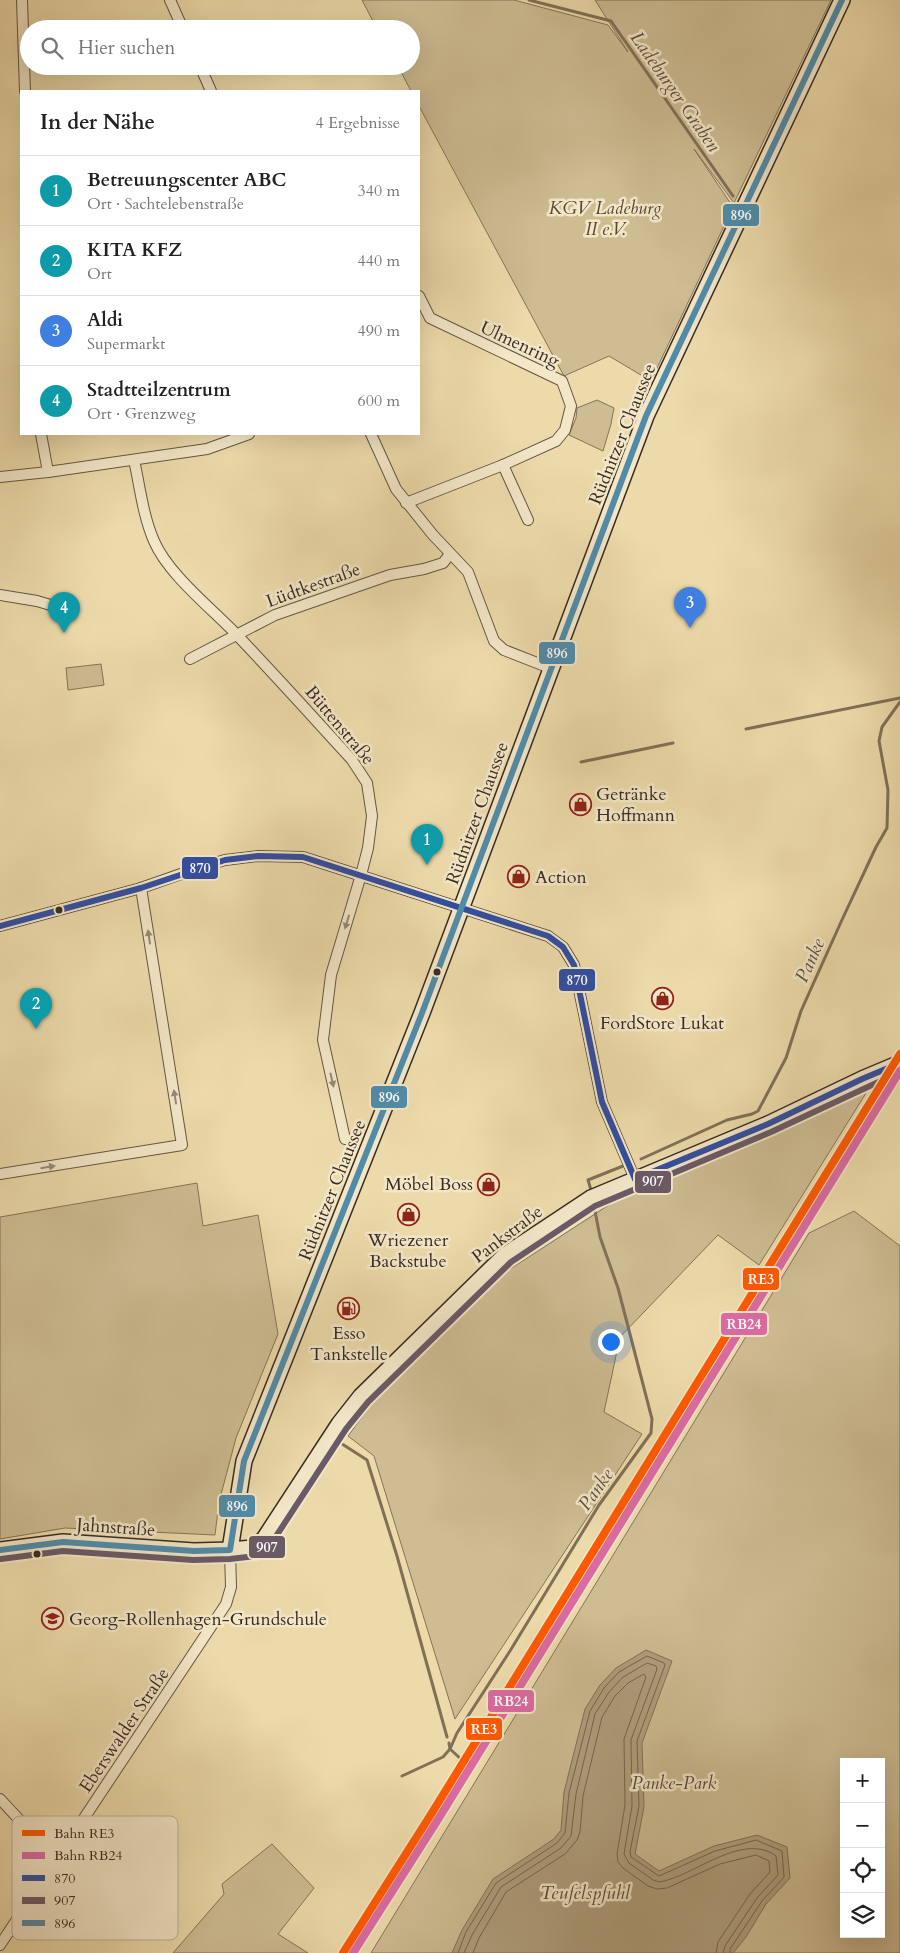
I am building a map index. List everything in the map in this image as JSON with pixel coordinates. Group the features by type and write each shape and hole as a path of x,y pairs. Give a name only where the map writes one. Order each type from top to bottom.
{"main road":[{"name":"Rüdnitzer Chaussee","path":"230,1550 244,1461 462,907 646,416 842,0"},
{"name":"Pankstraße","path":"230,1550 253,1548 264,1539 339,1424 361,1396 484,1274 506,1255 590,1198 768,1124 900,1063"},
{"name":"Jahnstraße","path":"0,1550 63,1542 194,1551 230,1550"}],"street":[{"path":"22,0 23,20"},
{"path":"170,0 179,20"},
{"path":"24,75 25,90"},
{"path":"204,75 211,90"},
{"name":"Ulmenring","path":"406,503 503,464 556,440 564,430 571,406 562,381 430,318 420,298"},
{"path":"40,435 48,472"},
{"path":"0,477 207,449 246,435"},
{"path":"371,435 396,489 450,554 468,572 494,641 498,646 516,656 550,668"},
{"name":"Büttenstraße","path":"134,460 154,541 162,557 352,760 367,783 372,816 368,848 331,975 322,1040 345,1139"},
{"path":"503,464 528,520"},
{"name":"Lüdtkestraße","path":"190,660 275,615 390,574 424,569 443,563 450,554"},
{"path":"0,595 38,601 64,609"},
{"path":"0,926 141,888 225,860 258,856 303,857 548,936 563,947 574,965 602,1102 635,1178"},
{"path":"0,1174 182,1145 141,888"},
{"name":"Eberswalder Straße","path":"86,1816 226,1604 231,1587 230,1550"},
{"path":"0,1799 16,1816"},
{"name":"Eberswalder Straße","path":"0,1945 12,1927"}],"green space":[{"name":"KGV Ladeburg II e.V.","path":"362,0 514,0 608,25 628,52 595,0 831,0 734,203 694,149 733,207 651,381 609,356 564,376 420,108 420,90 410,90 403,75 420,75 420,20 372,20"},
{"path":"597,400 614,408 603,451 569,435 576,418 577,408"},
{"path":"101,664 104,685 68,690 66,668"},
{"path":"871,1085 759,1265 718,1235 620,1337 604,1412 642,1434 455,1719 374,1456 348,1436 379,1394 504,1273 615,1201"},
{"path":"197,1183 203,1226 258,1215 278,1334 236,1438 219,1502 215,1535 65,1528 0,1539 0,1217"},
{"name":"Panke-Park","path":"854,1211 900,1246 900,1953 371,1953 809,1233"},
{"path":"272,1844 314,1888 278,1934 308,1953 173,1953 224,1894 222,1884"}],"water":[{"name":"Teufelspfuhl","path":"646,1650 672,1661 642,1743 644,1807 635,1854 659,1871 714,1846 757,1835 787,1847 790,1878 766,1904 746,1937 733,1953 452,1953 462,1930 493,1879 554,1839 561,1830 564,1792 585,1709 600,1685 616,1668"}],"waterway":[{"name":"Ladeburger Graben","path":"529,0 611,21 733,196"},
{"path":"746,729 900,698"},
{"name":"Panke","path":"641,1159 727,1120 758,1111 786,1058 801,1011 876,847 887,828 888,790 879,741 882,727 900,702"},
{"path":"581,762 673,743"},
{"name":"Panke","path":"591,1190 588,1180 623,1166"},
{"name":"Panke","path":"462,1760 450,1749 457,1733 510,1651 599,1505 651,1433 652,1419 618,1288 600,1237 594,1206"},
{"path":"339,1442 367,1460 397,1556 447,1737"},
{"path":"402,1776 443,1757 450,1749 449,1743"}],"rail line":[{"name":"RE3","path":"343,1953 430,1816 900,1054"},
{"name":"RB24","path":"353,1953 437,1821 900,1071"}],"transit line":[{"name":"896","path":"0,1550 63,1542 194,1551 230,1550 244,1461 422,1013 646,416 842,0"},
{"name":"870","path":"0,926 141,888 225,860 258,856 303,857 548,936 563,947 574,965 602,1102 635,1179"},
{"name":"870","path":"635,1179 768,1124 900,1063"},
{"name":"907","path":"1,1559 63,1551 193,1560 256,1556 271,1544 346,1429 368,1402 511,1262 595,1206 771,1132 900,1072"}],"place":[{"name":"Aldi","path":"690,628"},
{"name":"Stadtteilzentrum","path":"64,633"},
{"name":"Getränke Hoffmann","path":"580,804"},
{"name":"Betreuungscenter ABC","path":"427,865"},
{"name":"Action","path":"519,877"},
{"name":"FordStore Lukat","path":"662,998"},
{"name":"KITA KFZ","path":"36,1029"},
{"name":"Möbel Boss","path":"489,1184"},
{"name":"Wriezener Backstube","path":"408,1215"},
{"name":"Esso Tankstelle","path":"349,1308"},
{"name":"Georg-Rollenhagen-Grundschule","path":"53,1619"}]}
